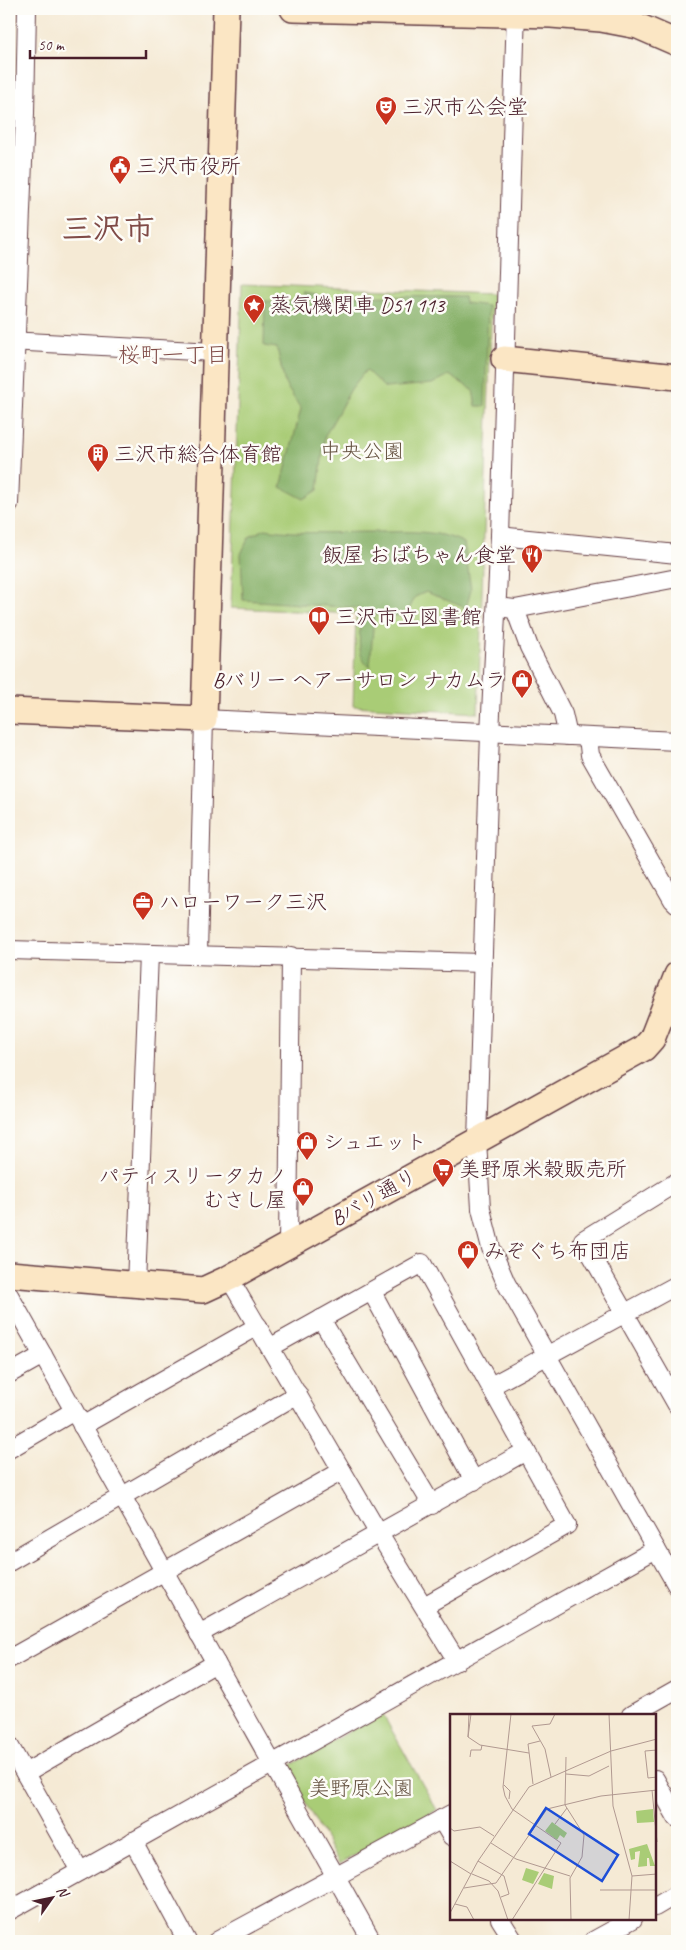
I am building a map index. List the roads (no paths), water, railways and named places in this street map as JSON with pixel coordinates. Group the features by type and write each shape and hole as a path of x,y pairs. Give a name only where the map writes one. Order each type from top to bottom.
{"street":[{"path":"9,504 16,150 27,9"},
{"path":"198,953 214,352 226,9"},
{"path":"293,9 516,12 601,19 638,26 677,43"},
{"path":"516,12 500,536 490,733 476,1140 481,1209 491,1248 506,1284 677,1586"},
{"path":"12,341 214,352"},
{"path":"504,359 677,378"},
{"path":"500,536 677,554"},
{"path":"497,607 515,609 677,578"},
{"path":"515,609 529,647 563,714 568,736"},
{"path":"9,711 677,741"},
{"path":"588,737 590,755 677,904"},
{"path":"9,950 149,954 198,953 483,963"},
{"path":"136,1284 149,954"},
{"path":"288,1245 291,956"},
{"name":"Bバリ通り","path":"9,1274 203,1290 229,1278 644,1048 652,1039 677,975"},
{"path":"677,1182 583,1240 625,1312 670,1374 677,1404"},
{"path":"271,1347 422,1263 492,1386 567,1525 424,1606"},
{"path":"229,1278 379,1534 457,1661"},
{"path":"492,1386 546,1354 677,1285"},
{"path":"372,1292 474,1481"},
{"path":"9,1295 372,1941"},
{"path":"321,1319 432,1505"},
{"path":"9,1448 78,1418 258,1326"},
{"path":"9,1374 43,1355"},
{"path":"9,1562 298,1394"},
{"path":"199,1634 432,1505 526,1450"},
{"path":"9,1659 342,1471"},
{"path":"9,1911 656,1549"},
{"path":"25,1773 216,1663"},
{"path":"633,1714 677,1689"},
{"path":"9,1745 80,1871"},
{"path":"656,1781 677,1818"},
{"path":"217,1941 446,1817 450,1832"},
{"path":"133,1841 187,1941"},
{"path":"656,1906 677,1894"},
{"path":"501,1920 514,1941"},
{"path":"593,1941 625,1921"}],"place":[{"name":"三沢市公会堂","path":"386,126"},
{"name":"三沢市役所","path":"120,185"},
{"name":"蒸気機関車 D51 113","path":"254,324"},
{"name":"三沢市総合体育館","path":"98,473"},
{"name":"飯屋 おばちゃん食堂","path":"532,574"},
{"name":"三沢市立図書館","path":"319,636"},
{"name":"Bバリー ヘアーサロン ナカムラ","path":"522,699"},
{"name":"ハローワーク三沢","path":"143,921"},
{"name":"シュエット","path":"307,1161"},
{"name":"美野原米穀販売所","path":"443,1188"},
{"name":"パティスリータカノ むさし屋","path":"303,1207"},
{"name":"みぞぐち布団店","path":"468,1270"}],"district":[{"name":"三沢市","path":"108,228"},
{"name":"桜町一丁目","path":"173,354"}],"park label":[{"name":"中央公園","path":"362,451"},
{"name":"美野原公園","path":"361,1788"}]}
